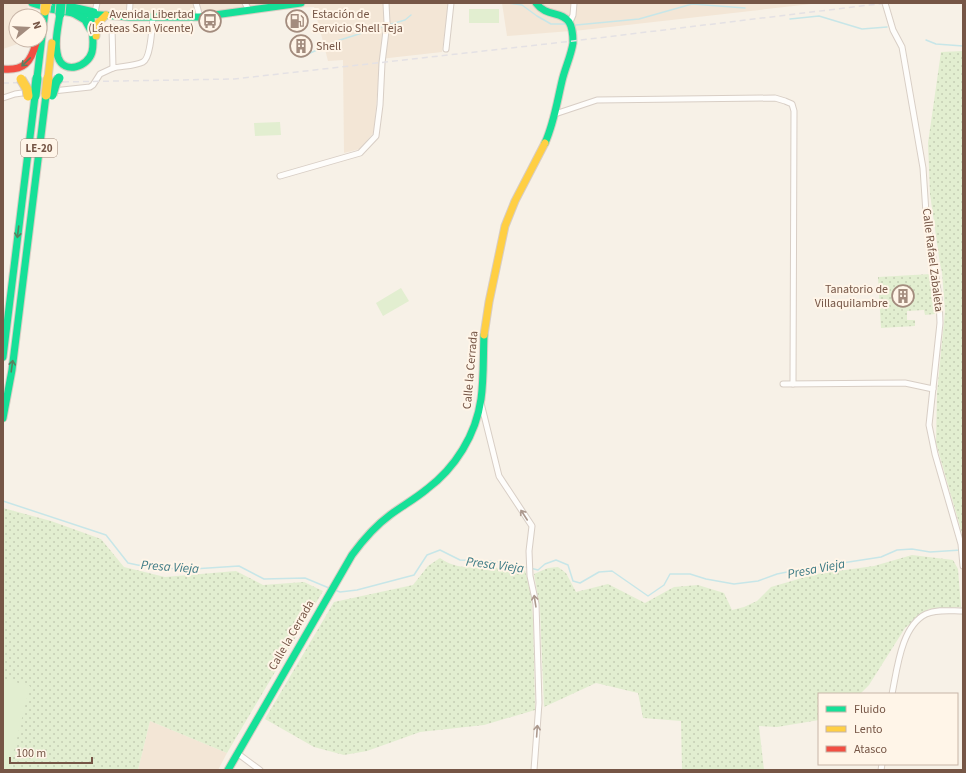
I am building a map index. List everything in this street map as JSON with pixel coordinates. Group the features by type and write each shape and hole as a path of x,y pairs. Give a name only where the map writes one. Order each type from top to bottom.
{"main road":[{"path":"32,3 51,9 89,10"},
{"path":"56,3 129,17 200,17 247,7 301,3"},
{"name":"LE-20","path":"3,418 12,370 33,200 49,95 48,78 58,14 56,3"},
{"path":"61,3 58,14 57,54 58,59 65,66 76,67 86,63 89,59 93,49 93,32 96,25 89,10"},
{"path":"537,4 545,12 565,17 570,22"},
{"path":"49,95 59,78 65,74 83,70 92,63 97,51 89,10"},
{"path":"89,10 85,20 93,32"},
{"name":"Calle la Cerrada","path":"228,770 331,589 352,555 378,525 434,485 448,470 466,444 481,403 485,328 505,227 515,200 538,159 552,129 562,81 573,41 570,22"},
{"path":"3,68 10,70 23,66 34,54 35,48"},
{"path":"28,95 37,78 40,48"},
{"path":"3,73 16,76 21,80 27,89 28,95 23,156 21,212 3,357"}],"street":[{"path":"129,17 130,3"},
{"path":"196,3 200,17"},
{"path":"280,176 360,152 376,136 380,105 382,63 387,26 386,3"},
{"path":"446,49 451,3"},
{"name":"Calle la Cerrada","path":"570,22 573,16 574,3"},
{"name":"Calle Rafael Zabaleta","path":"885,3 893,30 902,47 923,168 926,213 939,297 940,323 929,425 935,454 962,550 963,566"},
{"path":"3,98 90,87 100,74 113,68 140,63 146,60 153,17"},
{"path":"112,27 113,68"},
{"path":"555,114 597,100 775,98 792,104 794,111 793,384"},
{"path":"783,384 905,383 933,389"},
{"path":"481,403 499,476 532,526 529,551 530,568 536,604 539,703 534,770"},
{"path":"892,693 900,653 914,624 926,615 937,612 963,611"},
{"path":"237,753 260,770"}],"shaded area":[{"path":"3,3 28,3 28,8 8,8 8,47 3,49"},
{"path":"73,3 448,3 442,52 380,59 374,132 360,149 344,153 343,60 328,61 314,7 149,13 72,10"},
{"path":"502,3 820,3 583,30 507,36"},
{"path":"150,721 227,753 218,770 138,770"}],"green space":[{"path":"469,9 499,9 499,23 469,23"},
{"path":"963,51 963,537 936,443 937,393 945,311 942,272 930,194 928,143 941,52"},
{"path":"280,122 281,135 255,136 254,123"},
{"path":"931,274 935,314 925,315 924,310 907,311 907,320 915,320 915,326 881,328 878,277"},
{"path":"401,288 409,301 383,316 376,303"},
{"path":"3,508 51,521 101,539 124,567 165,577 236,571 263,585 304,582 323,591 227,753 150,721 138,770 13,770 3,679"},
{"path":"912,555 953,560 958,569 961,607 929,609 905,628 869,685 861,693 818,693 818,720 777,727 759,726 764,770 682,770 681,721 643,718 638,693 596,683 544,707 540,609 534,574 548,568 558,567 566,573 576,592 608,584 645,603 674,587 698,585 724,593 732,610 744,607 757,601 771,587 816,574 874,566"},
{"path":"440,558 455,565 469,568 506,568 525,570 531,593 533,619 535,710 484,725 420,732 367,751 344,755 314,747 265,719 334,602 413,585 428,566"},
{"path":"3,679 30,686 12,758 13,770 3,770"}],"waterway":[{"path":"508,3 522,5 551,24 566,24"},
{"path":"576,25 639,19 692,4 745,8"},
{"path":"388,25 405,20 411,15"},
{"path":"790,19 819,16 862,29 887,27"},
{"path":"301,57 340,40 384,26"},
{"path":"926,40 936,44 963,46"},
{"name":"Presa Vieja","path":"3,501 106,535 128,563 152,568 193,569 239,566 264,579 305,578 329,588"},
{"name":"Presa Vieja","path":"335,590 340,592 357,590 414,575 427,555 440,550 460,560 491,561 514,564 538,570 545,564 556,560 568,565 573,581 580,583 599,572 612,571 648,596 664,585 670,574 690,574 706,579 734,584 758,581 777,574 797,570 881,557 897,550 912,549 930,552 961,550"}],"railway":[{"path":"3,83 234,79 573,41 886,3"}],"traffic: fast":[{"path":"32,3 51,9 73,13 129,17 200,17 301,3"},
{"path":"55,3 94,12"},
{"path":"60,14 61,3"},
{"path":"536,3 544,10 562,16 566,19 570,24 573,35 571,53 563,76 553,120 545,143"},
{"path":"73,13 85,20 90,29"},
{"path":"60,14 56,46 57,52 61,63 70,67 81,65 90,57 93,47 91,15"},
{"path":"37,78 41,48"},
{"path":"35,96 37,78"},
{"path":"52,95 56,82 59,78"},
{"path":"3,418 12,370 46,95"},
{"path":"3,357 35,96"},
{"path":"228,770 352,555 379,524 437,481 447,471 463,450 474,425 481,399 484,335"}],"traffic: slow":[{"path":"45,8 46,3"},
{"path":"96,36 96,25 106,15"},
{"path":"48,78 52,43"},
{"path":"46,95 48,78"},
{"path":"21,79 27,89 28,96"},
{"path":"484,335 489,302 505,226 515,201 545,143"}],"traffic: jam":[{"path":"3,69 21,67 26,64 35,48"}],"place":[{"name":"Avenida Libertad (Lácteas San Vicente)","path":"210,21"},
{"name":"Estación de Servicio Shell Teja","path":"297,21"},
{"name":"Shell","path":"301,46"},
{"name":"Tanatorio de Villaquilambre","path":"903,296"}]}
